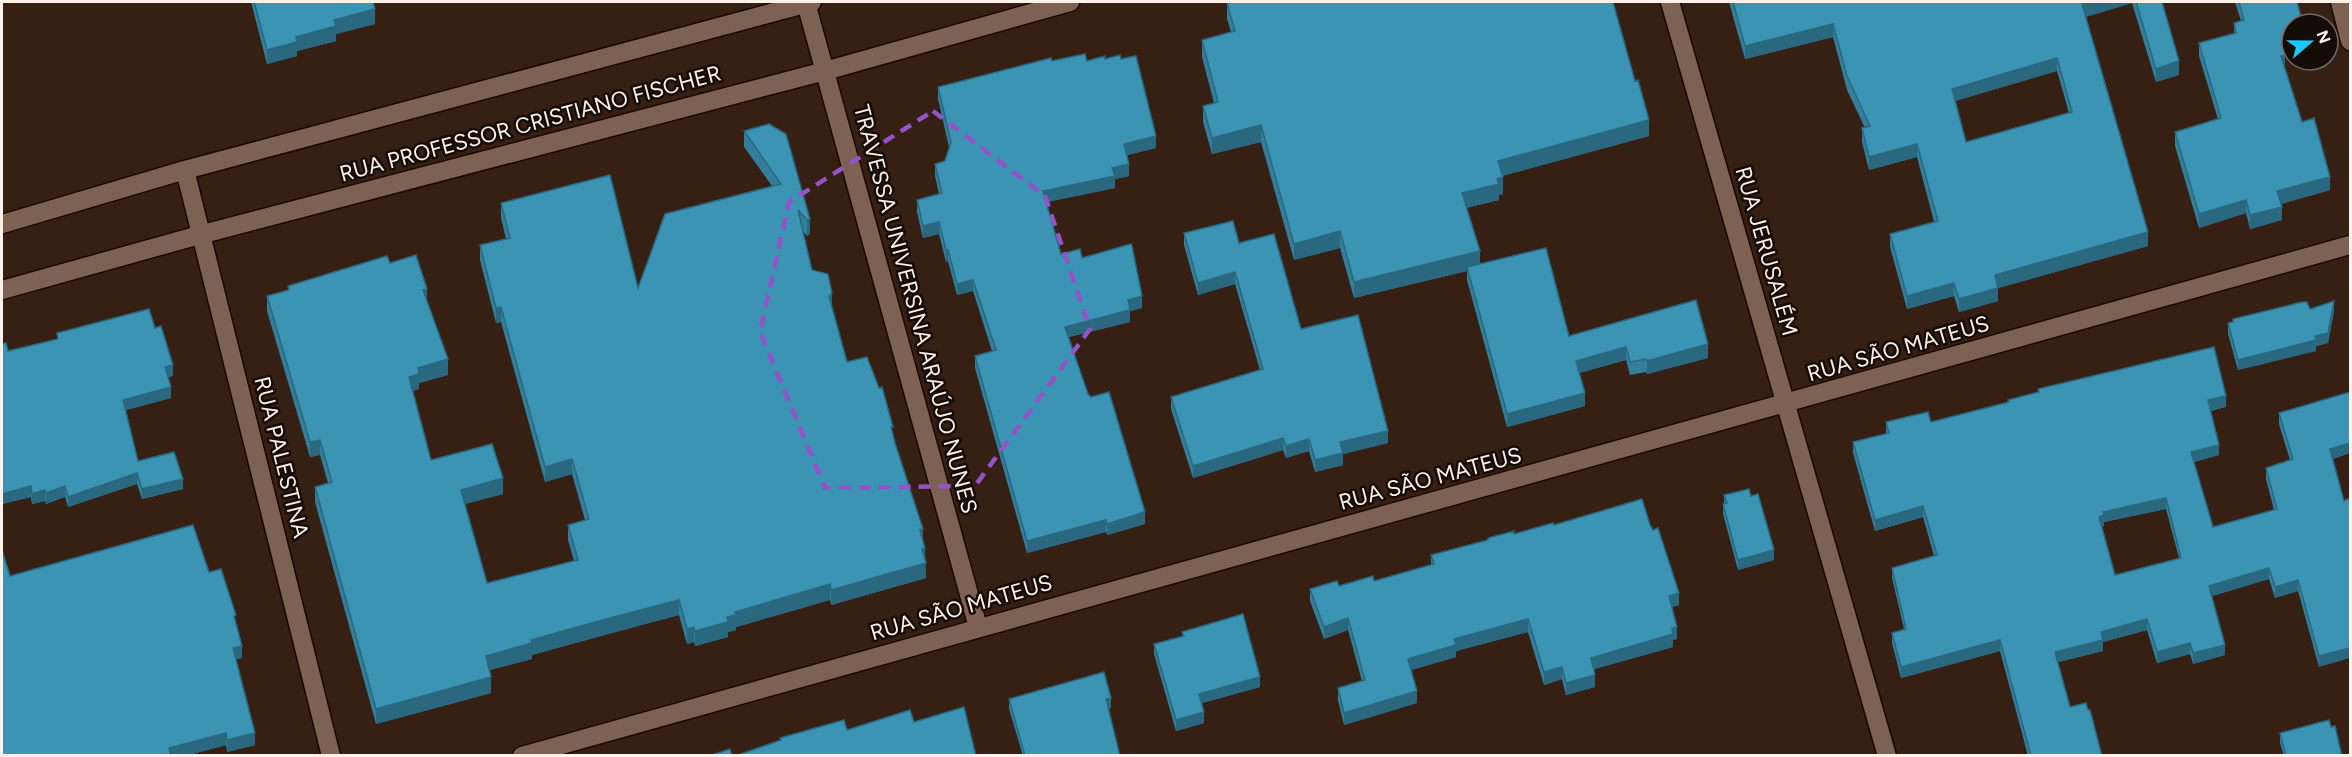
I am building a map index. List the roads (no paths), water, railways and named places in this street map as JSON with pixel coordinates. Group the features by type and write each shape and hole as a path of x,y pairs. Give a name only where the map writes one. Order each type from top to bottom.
{"street":[{"name":"RUA PROFESSOR CRISTIANO FISCHER","path":"2,224 185,170 809,2"},
{"name":"TRAVESSA UNIVERSINA ARAÚJO NUNES","path":"809,2 825,71 978,627"},
{"name":"RUA PROFESSOR CRISTIANO FISCHER","path":"2,290 203,234 825,71 1070,2"},
{"name":"RUA JERUSALÉM","path":"1670,2 1887,756"},
{"path":"2340,2 2350,41"},
{"name":"RUA PALESTINA","path":"185,170 203,234 331,756"},
{"name":"RUA SÃO MATEUS","path":"522,756 978,627 1786,405 2350,245"}]}
